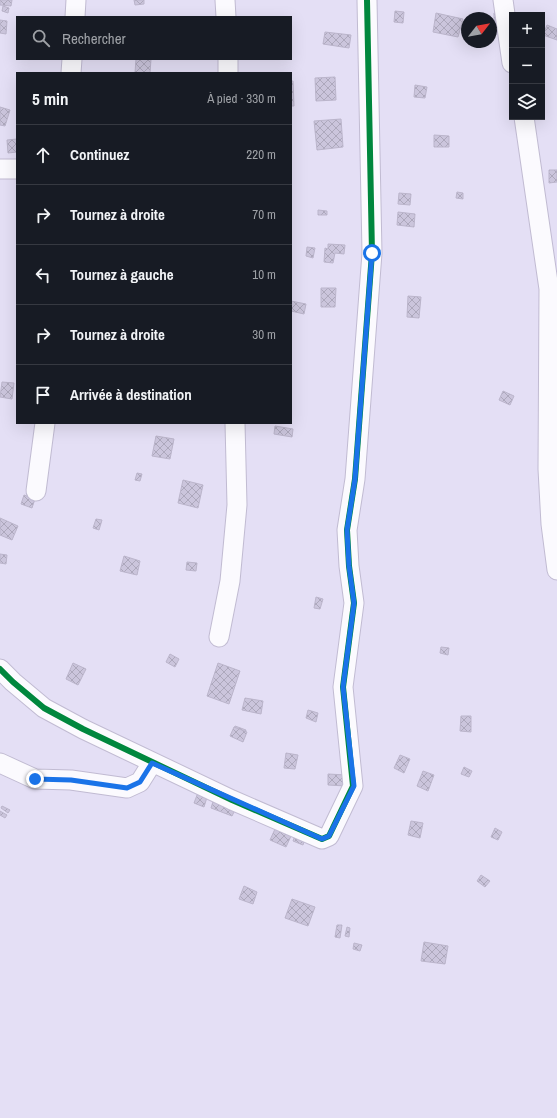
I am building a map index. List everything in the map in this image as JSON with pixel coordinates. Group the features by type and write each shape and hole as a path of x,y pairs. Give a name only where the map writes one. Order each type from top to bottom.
{"street":[{"path":"75,16 76,0"},
{"path":"225,0 226,16"},
{"path":"0,669 44,708 83,729 152,763 322,839 329,836 354,786 343,687 354,603 349,566 347,530 355,479 372,253 367,0"},
{"path":"503,0 510,48"},
{"path":"71,72 72,60"},
{"path":"228,60 228,72"},
{"path":"524,120 548,289 548,469 551,524 557,570"},
{"path":"0,169 16,169"},
{"path":"36,491 45,424"},
{"path":"219,637 230,581 237,505 235,424"},
{"path":"0,763 35,779 71,780 127,788 140,782 152,763"}],"building":[{"path":"0,0 12,0 11,6 0,5"},
{"path":"134,0 144,0 144,4 135,5"},
{"path":"3,6 9,8 8,13 2,11"},
{"path":"395,11 404,12 403,23 394,22"},
{"path":"503,12 504,27 497,27 497,13"},
{"path":"436,13 461,19 461,26 458,37 433,32"},
{"path":"0,20 7,21 6,34 0,33"},
{"path":"547,25 557,29 557,40 545,36"},
{"path":"325,32 351,35 349,48 323,44"},
{"path":"136,60 151,60 150,72 135,72"},
{"path":"335,77 336,100 316,101 315,78"},
{"path":"292,81 293,81 294,106 292,106"},
{"path":"415,85 427,87 425,98 414,97"},
{"path":"0,107 10,110 5,126 0,125"},
{"path":"341,119 343,147 317,150 314,121"},
{"path":"434,135 449,136 449,147 434,147"},
{"path":"16,139 16,152 8,153 7,140"},
{"path":"549,170 557,170 557,182 549,183"},
{"path":"457,192 463,193 463,199 456,198"},
{"path":"399,193 411,194 410,205 398,204"},
{"path":"318,210 327,211 327,215 318,215"},
{"path":"398,212 415,214 414,227 397,225"},
{"path":"328,244 345,245 344,254 335,253 333,263 324,262 325,248 328,249"},
{"path":"307,247 315,248 313,258 306,256"},
{"path":"321,288 336,288 335,307 321,307"},
{"path":"408,296 421,297 419,318 407,317"},
{"path":"292,301 306,304 304,314 292,311"},
{"path":"2,382 14,383 12,399 0,397"},
{"path":"503,391 514,396 510,405 499,400"},
{"path":"275,426 293,429 292,437 274,434"},
{"path":"156,436 174,439 170,459 152,456"},
{"path":"137,473 142,474 140,481 135,480"},
{"path":"183,480 203,485 198,508 178,503"},
{"path":"24,495 35,499 32,508 21,504"},
{"path":"0,518 18,526 12,540 0,535"},
{"path":"96,519 102,520 99,530 93,528"},
{"path":"0,554 7,555 6,564 0,563"},
{"path":"124,556 140,561 137,575 120,571"},
{"path":"187,562 197,563 196,571 186,570"},
{"path":"316,597 323,599 320,609 314,608"},
{"path":"441,647 449,648 448,655 440,653"},
{"path":"170,654 179,659 175,667 166,662"},
{"path":"73,663 86,669 78,685 66,679"},
{"path":"218,663 240,671 229,704 207,696"},
{"path":"245,698 263,701 261,714 242,710"},
{"path":"308,710 318,713 316,722 306,718"},
{"path":"461,716 471,716 471,732 460,731"},
{"path":"235,726 246,730 243,739 232,735"},
{"path":"234,727 247,732 243,742 230,736"},
{"path":"286,753 298,755 295,769 284,768"},
{"path":"400,755 410,759 404,773 394,768"},
{"path":"464,767 472,771 469,777 461,774"},
{"path":"423,771 434,775 428,791 417,786"},
{"path":"328,774 346,775 346,786 328,785"},
{"path":"199,790 208,794 204,807 194,803"},
{"path":"215,795 238,804 232,816 211,808"},
{"path":"2,806 10,810 8,813 1,808"},
{"path":"0,811 7,815 5,818 0,815"},
{"path":"411,821 423,823 420,838 408,835"},
{"path":"495,828 502,832 498,840 491,837"},
{"path":"275,829 291,836 286,847 270,840"},
{"path":"295,835 305,839 303,845 293,841"},
{"path":"481,875 490,881 485,887 477,881"},
{"path":"244,886 257,892 253,904 239,899"},
{"path":"292,899 315,907 308,926 285,918"},
{"path":"337,925 342,925 340,938 335,937"},
{"path":"347,927 350,928 349,937 345,936"},
{"path":"424,942 448,946 445,964 421,961"},
{"path":"354,943 362,945 360,951 353,949"}],"cycle path":[{"path":"0,669 44,708 83,729 232,800 322,839 329,836 353,786 343,687 354,603 349,566 347,530 355,479 372,253 367,0"}],"route":[{"path":"35,779 71,780 127,788 140,782 152,763 322,839 329,836 354,786 343,687 354,603 349,566 347,530 355,479 372,253"}]}
